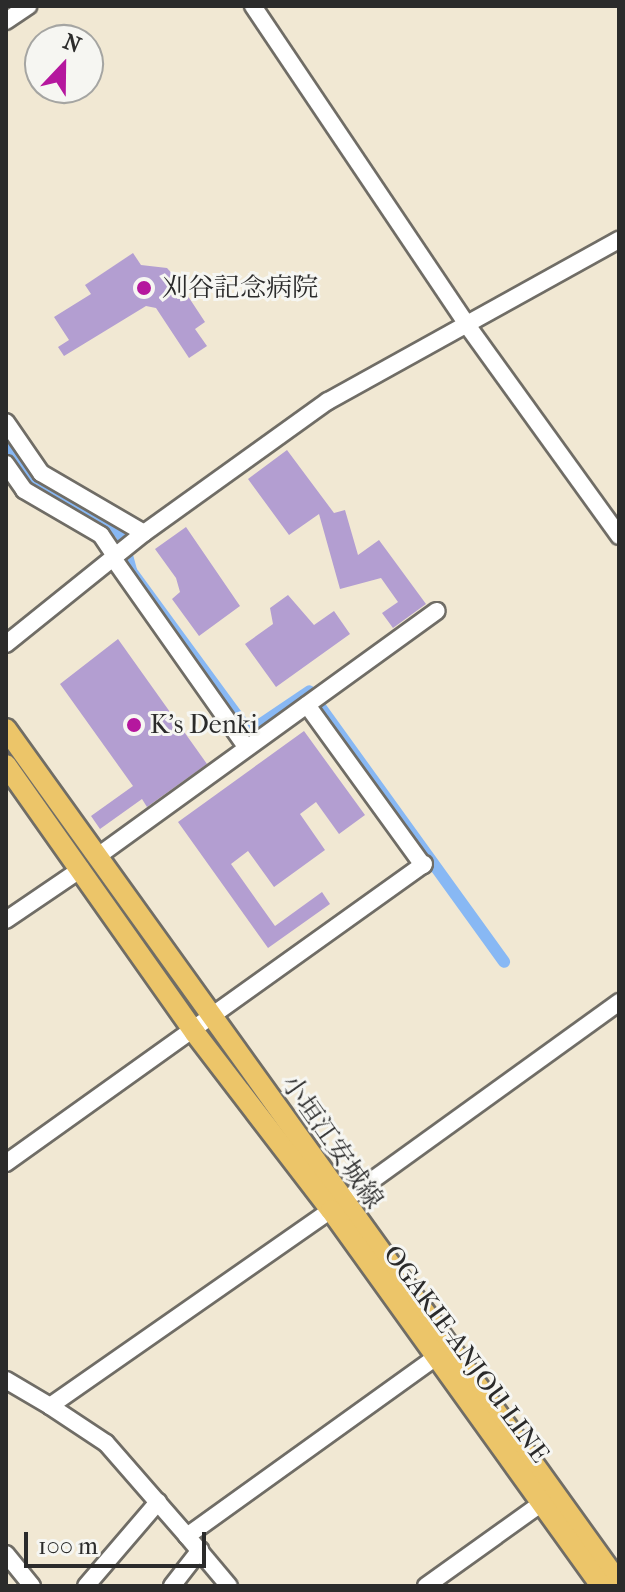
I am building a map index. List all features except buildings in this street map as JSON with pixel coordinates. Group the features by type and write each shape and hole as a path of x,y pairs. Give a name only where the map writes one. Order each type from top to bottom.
{"main road":[{"name":"小垣江安城線","path":"6,729 212,1019 336,1206 619,1583"},
{"name":"OGAKIE-ANJOU LINE","path":"6,765 195,1033 336,1206 435,1358 601,1586"}],"street":[{"path":"6,21 28,6"},
{"path":"253,6 467,325 619,536"},
{"path":"6,644 144,533 328,401 619,240"},
{"path":"6,422 41,473 144,533"},
{"path":"6,464 24,490 101,535 247,748"},
{"path":"98,856 437,611"},
{"path":"6,1163 195,1033 424,864 307,705"},
{"path":"6,920 81,869"},
{"path":"50,1406 336,1206 619,1002"},
{"path":"187,1536 435,1358"},
{"path":"6,1380 106,1443 229,1586"},
{"path":"86,1586 158,1502"},
{"path":"426,1586 542,1503"},
{"path":"172,1586 200,1550"},
{"path":"6,1554 32,1586"}],"waterway":[{"path":"6,445 32,482 121,533 131,571 249,732 310,691"},
{"path":"321,708 504,962"}],"place":[{"name":"刈谷記念病院","path":"144,288"},
{"name":"K's Denki","path":"134,725"}]}
